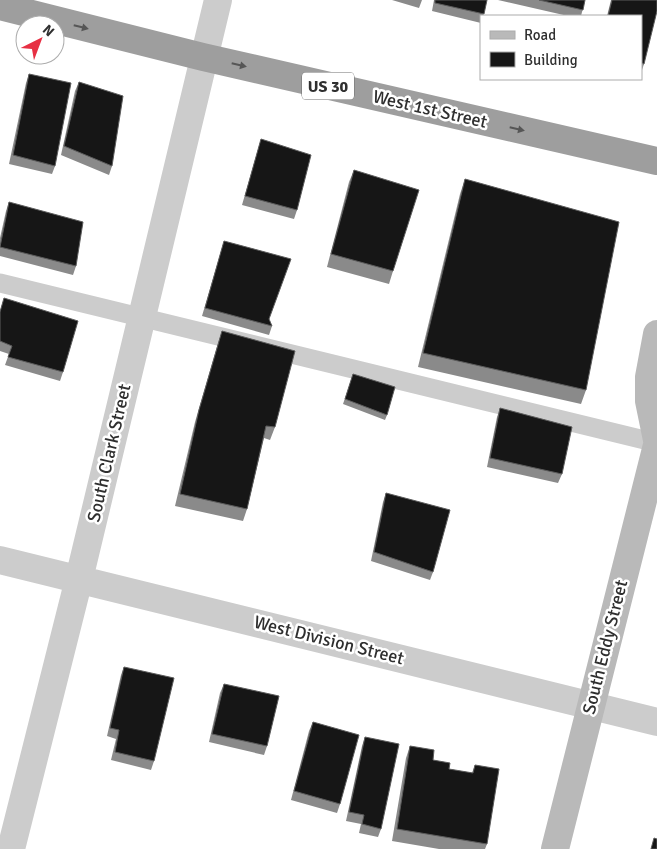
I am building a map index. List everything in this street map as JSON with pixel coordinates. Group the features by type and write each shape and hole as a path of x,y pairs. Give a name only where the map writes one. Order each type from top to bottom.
{"highway":[{"name":"West 1st Street","path":"0,6 203,57 657,161"}],"main road":[{"name":"South Eddy Street","path":"555,849 657,443 649,401 648,377 657,334"}],"street":[{"name":"South Clark Street","path":"11,849 79,579 218,0"},
{"name":"West Division Street","path":"0,560 657,722"}],"lane":[{"path":"0,284 657,443"}],"building":[{"path":"435,0 487,0 484,14 435,3"},
{"path":"539,0 585,0 583,10"},
{"path":"612,0 657,0 657,11 644,64 642,63 642,15 608,15"},
{"path":"29,74 71,83 55,166 13,155"},
{"path":"79,82 123,96 112,166 64,146"},
{"path":"261,139 311,155 297,210 245,196"},
{"path":"354,170 419,190 393,271 331,254"},
{"path":"465,179 619,222 586,390 423,353"},
{"path":"9,202 83,222 76,266 0,247"},
{"path":"224,241 291,259 269,319 272,326 205,308"},
{"path":"4,298 78,321 63,372 8,357 12,346 0,341 0,312"},
{"path":"222,331 295,351 275,427 266,426 247,509 180,494 199,410"},
{"path":"353,374 395,387 387,415 345,399"},
{"path":"500,408 572,427 562,474 490,458"},
{"path":"386,493 450,510 433,572 374,552"},
{"path":"124,667 174,678 154,761 115,752 119,730 110,728"},
{"path":"224,684 279,696 267,746 212,734"},
{"path":"313,722 359,735 340,804 294,791"},
{"path":"365,737 399,744 381,829 362,824 364,815 349,812"},
{"path":"410,746 434,750 433,760 450,763 449,769 473,773 475,765 499,769 487,844 397,829"},
{"path":"654,838 657,839 657,849 651,849"}]}
